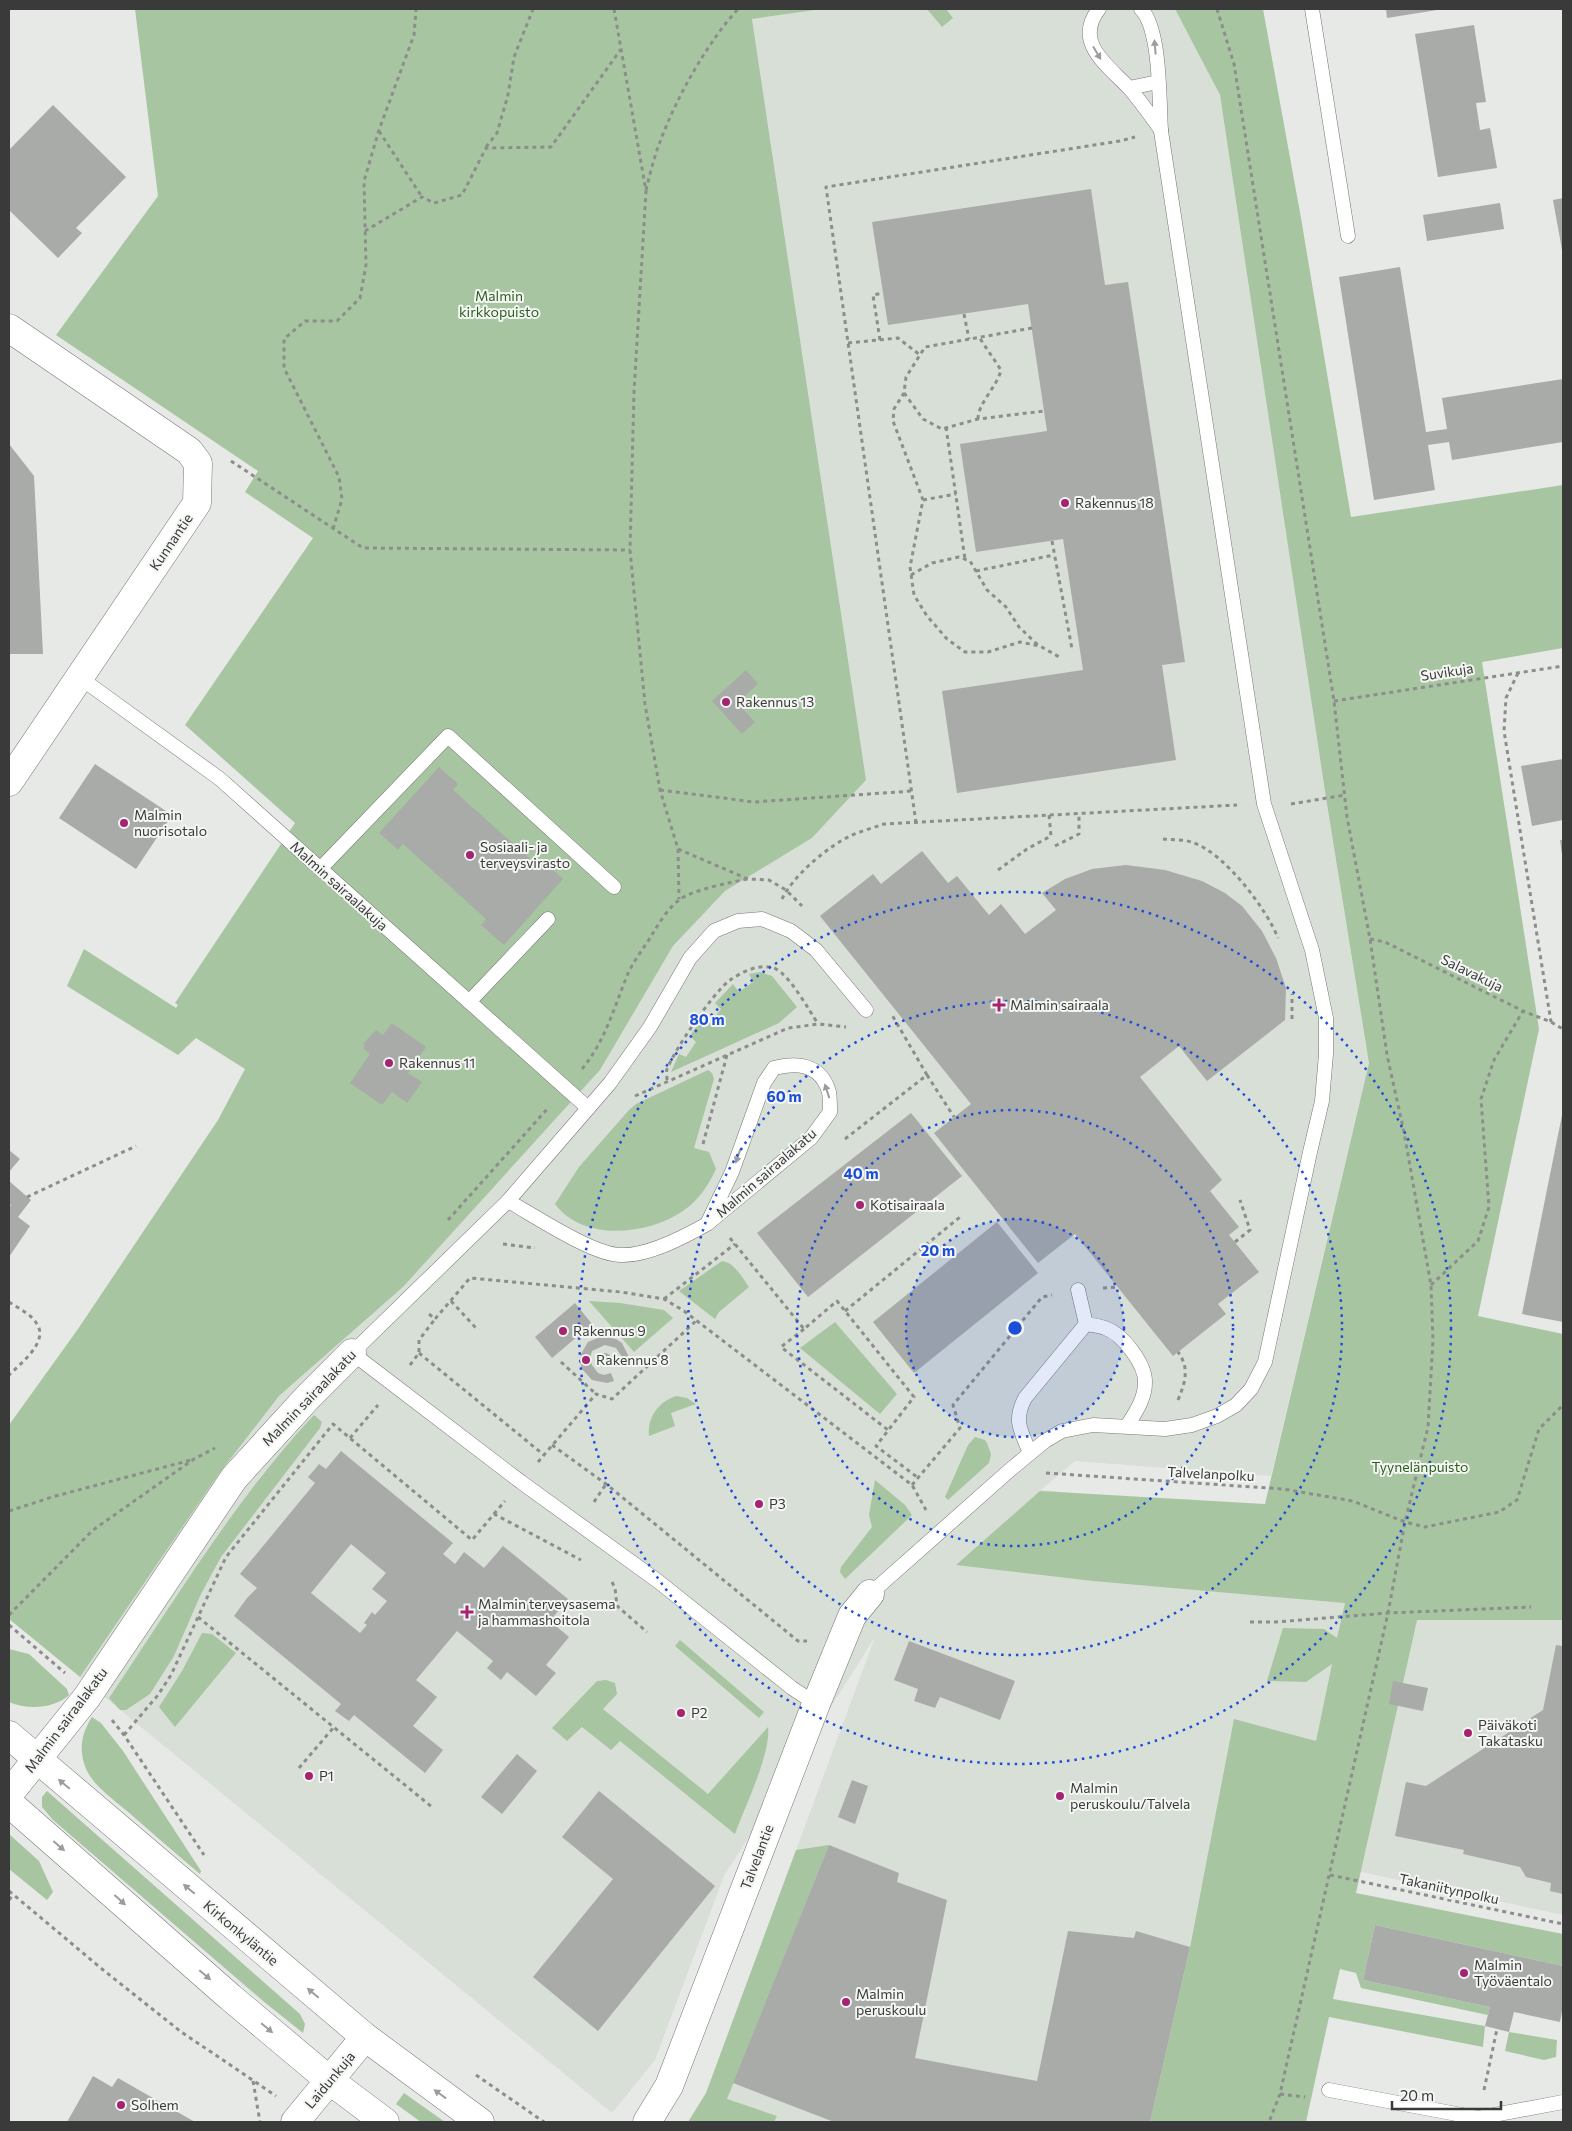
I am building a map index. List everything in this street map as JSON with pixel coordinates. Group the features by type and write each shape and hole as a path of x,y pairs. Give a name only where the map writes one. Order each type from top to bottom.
{"street":[{"path":"9,328 189,451 198,463"},
{"name":"Kunnantie","path":"9,782 197,503 198,463"},
{"name":"Malmin sairaalakatu","path":"9,1794 87,1697 234,1478 308,1397 352,1353"},
{"name":"Talvelantie","path":"647,2122 669,2086 816,1704 852,1616 870,1594"},
{"name":"Kirkonkyläntie","path":"9,1735 37,1761 365,2037 480,2122"},
{"path":"9,1803 180,1954 329,2080 385,2122"},
{"name":"Laidunkuja","path":"298,2118 365,2037"}],"lane":[{"path":"1099,9 1092,21 1090,38 1095,52 1108,69 1129,88 1161,130"},
{"path":"870,1594 1011,1469 1062,1431 1093,1425 1165,1429 1192,1425 1218,1416 1236,1405 1251,1388 1265,1362 1322,1101 1326,1054 1326,1018 1312,950 1264,804 1161,130 1154,35 1145,13 1141,9"},
{"path":"1312,9 1348,236"},
{"path":"1129,88 1158,82"},
{"name":"Malmin sairaalakuja","path":"79,677 220,779 588,1108"},
{"path":"320,868 448,736 614,887"},
{"path":"469,1002 548,919"},
{"path":"508,1201 610,1083 650,1027 690,958 714,931 738,921 762,919 791,931 816,950 835,970 866,1010"},
{"name":"Malmin sairaalakatu","path":"352,1353 508,1201 594,1250 621,1255 650,1250 690,1234 707,1224 811,1138 830,1112 829,1092 820,1076 806,1066 791,1064 774,1068 764,1083 732,1172 707,1224"},
{"path":"1078,1290 1086,1324"},
{"path":"1086,1324 1106,1328 1120,1338 1137,1358 1144,1371 1145,1384 1140,1404 1127,1426"},
{"path":"1030,1453 1018,1422 1019,1410 1025,1398 1086,1324"},
{"path":"352,1353 521,1482 659,1582 792,1688 816,1704"},
{"path":"1329,2090 1478,2118 1563,2102"}],"path":[{"path":"333,530 342,499 339,477 284,368 284,340 305,321 337,321 360,298 366,265 364,181 378,130 414,35 416,9"},
{"path":"378,130 422,197 434,203 462,195 486,148 497,133 508,95 514,57 533,9"},
{"path":"614,9 646,191"},
{"path":"679,899 678,849 660,790 646,704 630,550 634,392 646,191 660,142 678,100 721,28 738,9"},
{"path":"486,148 551,147 621,48"},
{"path":"916,823 826,187 1110,143 1136,136"},
{"path":"364,231 422,197"},
{"path":"880,340 873,295 883,293"},
{"path":"964,314 969,339"},
{"path":"1032,328 925,347 906,377 904,393 894,409 893,421 923,500 910,567 914,595 927,616 947,639 965,652 988,652 1020,642 1040,646"},
{"path":"978,419 978,414 986,398 999,381 1001,370 979,337"},
{"path":"848,343 898,338 920,356"},
{"path":"904,393 924,419 942,428 978,419 1044,411"},
{"path":"946,427 965,559"},
{"path":"198,463 229,460 363,548 630,550"},
{"path":"923,500 956,494"},
{"path":"1052,541 1072,649"},
{"path":"976,571 1054,555"},
{"path":"911,575 932,562 959,557 970,561 987,590 1006,608 1019,628 1040,646 1061,658"},
{"name":"Suvikuja","path":"1334,701 1563,666"},
{"path":"1518,673 1506,698 1504,731 1551,1022"},
{"path":"660,790 754,802 912,792"},
{"path":"770,922 786,890 830,848 851,836 884,824 1293,804 1344,795"},
{"path":"1055,846 1079,834 1079,814"},
{"path":"998,870 1051,836 1049,815"},
{"path":"1163,839 1194,842 1218,857 1256,898 1278,939"},
{"path":"678,849 748,879 769,880 786,890"},
{"name":"Salavakuja","path":"1370,939 1385,942 1524,1011 1551,1022 1563,1030"},
{"path":"667,1080 666,1071 692,1026 727,982 742,972 767,968 776,969 788,980 819,1024"},
{"path":"1292,988 1292,1019"},
{"path":"1431,1285 1478,1241 1489,1207 1481,1099 1494,1060 1524,1011"},
{"path":"884,1019 893,1017"},
{"path":"630,1098 788,1028 819,1024 848,1028"},
{"path":"703,1144 727,1054"},
{"path":"927,1075 954,1117"},
{"path":"27,1197 136,1146"},
{"path":"1235,1242 1250,1230 1240,1200"},
{"path":"845,1311 960,1217"},
{"path":"724,1232 804,1329"},
{"path":"664,1299 734,1244"},
{"path":"410,1296 435,1320 470,1278 621,1292 664,1299 697,1320 912,1485 926,1510 941,1530"},
{"path":"912,1485 960,1428 953,1405 1042,1297 1078,1290 1117,1287"},
{"path":"451,1301 476,1328"},
{"path":"888,1430 781,1347 837,1301 914,1397 876,1446 917,1477"},
{"path":"9,1302 30,1316 38,1325 39,1340 29,1356 9,1375"},
{"path":"561,1362 596,1394 612,1399 697,1320"},
{"path":"419,1353 544,1455"},
{"path":"124,1735 158,1695 171,1675 213,1581 226,1557 333,1424 472,1540 596,1394"},
{"name":"Talvelanpolku","path":"1011,1469 1109,1479 1283,1489 1353,1501 1406,1522 1425,1527 1471,1516 1499,1512 1517,1500 1539,1429 1563,1405"},
{"path":"9,1615 93,1530 194,1459 220,1445"},
{"path":"552,1446 606,1484 798,1641 815,1641"},
{"path":"9,1511 52,1497 194,1459"},
{"path":"494,1514 584,1562"},
{"path":"607,1575 615,1588 617,1606 648,1632"},
{"path":"1250,1622 1276,1622 1388,1613 1531,1608"},
{"path":"198,1617 432,1808"},
{"path":"9,1625 102,1709 124,1735 205,1857"},
{"path":"299,1768 334,1727"},
{"name":"Takaniitynpolku","path":"1330,1875 1563,1924"},
{"path":"9,1891 102,1970 180,2031 253,2080 298,2118"},
{"path":"9,1900 13,1895"},
{"path":"1478,2118 1497,2029"},
{"path":"1269,2122 1280,2094 1288,2058"},
{"path":"472,2072 544,2122"},
{"path":"253,2080 260,2122"}],"shaded area":[{"name":"Malmin sairaala","path":"822,9 1175,9 1220,95 1326,798 1369,1063 1271,1476 1075,1461 1041,1490 1084,1494 1345,1603 1316,1741 1201,1888 1156,2122 700,2122 706,2093 875,1637 724,1876 655,2060 612,2113 80,1677 218,1475 279,1396 403,1287 600,1070 673,946 725,891 812,838 866,780 752,19"},
{"name":"Päiväkoti Takatasku","path":"1403,1620 1563,1620 1563,1915 1361,1872 1350,1857"}],"green space":[{"name":"Malmin kirkkopuisto","path":"135,9 822,9 752,19 866,780 812,838 725,891 673,946 600,1070 403,1287 279,1396 218,1475 80,1677 9,1619 9,1425 78,1329 218,1120 245,1069 196,1038 178,1055 67,986 84,949 176,1008 178,1005 175,1003 295,823 185,725 313,538 245,492 258,471 56,335 158,196"},
{"path":"927,9 946,9 953,18 942,27"},
{"name":"Tyynelänpuisto","path":"1175,9 1263,9 1301,218 1351,517 1563,485 1563,648 1482,662 1539,1029 1478,1316 1563,1334 1563,1620 1417,1620 1356,1893 1563,1934 1563,1966 1375,1925 1363,1980 1490,2007 1488,2015 1361,1988 1356,1973 1340,1969 1333,1999 1485,2026 1483,2047 1329,2017 1306,2122 1150,2122 1190,1947 1234,1719 1316,1741 1332,1664 1306,1682 1267,1681 1283,1628 1324,1629 1337,1638 1345,1603 1093,1581 956,1565 1040,1491 1265,1504 1369,1063 1326,798 1220,95"},
{"path":"760,972 772,976 797,1007 779,1023 671,1072 679,1054 686,1057 696,1042 690,1036 702,1018 710,1023 721,1009 715,1003 733,984 739,992 753,982 749,974"},
{"path":"708,1070 712,1073 714,1079 694,1148 709,1152 716,1169 710,1181 689,1207 669,1219 652,1225 616,1231 582,1224 567,1216 555,1204 579,1167 629,1110 636,1104"},
{"path":"722,1261 734,1267 749,1287 719,1312 715,1319 679,1291"},
{"path":"589,1301 620,1303 664,1310 673,1318 634,1352"},
{"path":"835,1322 897,1394 880,1414 800,1348"},
{"path":"676,1396 687,1398 696,1404 671,1413 675,1426 649,1436 650,1423 655,1411 664,1402"},
{"path":"314,1415 322,1422 320,1428 221,1557 201,1594 174,1656 150,1694 126,1710 120,1710 109,1698 232,1516 285,1447"},
{"path":"975,1437 985,1440 987,1443 991,1454 989,1463 948,1500 945,1497 968,1445"},
{"path":"875,1480 905,1505 912,1515 845,1579 840,1572 841,1567 872,1527 869,1515"},
{"path":"202,1633 212,1634 236,1653 175,1727 159,1707 182,1671"},
{"path":"680,1640 764,1712 759,1718 675,1646"},
{"path":"9,1649 29,1654 67,1689 69,1695 56,1703 40,1707 16,1705 9,1702"},
{"path":"606,1680 615,1683 617,1694 603,1709 708,1794 768,1727 766,1751 762,1765 735,1834 620,1741 611,1750 582,1727 567,1741 552,1728 597,1681"},
{"path":"92,1717 101,1723 123,1751 201,1871 200,1874 105,1793 90,1777 82,1757 82,1743 85,1730"},
{"path":"47,1791 300,2014 305,2024 303,2033 263,2001 53,1820 42,1807 42,1797"},
{"path":"9,1834 39,1861 53,1892 47,1900 9,1869"},
{"path":"829,1845 727,2099 777,2116 774,2122 688,2122 706,2093 796,1850"},
{"path":"1509,2032 1557,2040 1556,2057 1544,2060 1505,2051"},
{"path":"404,2093 445,2122 421,2122 396,2104"}],"building":[{"path":"1386,9 1437,9 1437,10 1387,18"},
{"path":"1474,25 1486,102 1476,103 1480,130 1490,128 1497,168 1438,177 1415,34"},
{"path":"53,105 126,177 76,228 82,233 58,258 9,210 9,150"},
{"name":"Rakennus 18","path":"1091,189 1105,285 1128,282 1156,466 1185,662 1162,665 1176,760 957,793 942,691 1083,670 1063,539 976,552 960,444 1047,431 1028,304 888,325 872,222"},
{"path":"1563,198 1563,250 1562,250 1553,200"},
{"path":"1500,203 1504,229 1427,241 1423,215"},
{"path":"1400,267 1426,432 1447,429 1442,398 1563,379 1563,442 1452,460 1449,442 1428,445 1435,490 1374,500 1339,277"},
{"path":"9,444 34,476 43,654 9,654"},
{"name":"Rakennus 13","path":"746,670 758,684 737,703 755,722 742,734 712,701"},
{"path":"1563,759 1563,820 1532,826 1521,766"},
{"path":"95,764 172,815 136,869 59,818"},
{"name":"Sosiaali- ja terveysvirasto","path":"439,767 458,784 453,790 536,864 541,859 563,879 504,945 481,925 486,919 403,844 398,850 379,833"},
{"path":"1560,840 1563,840 1563,855 1562,855"},
{"name":"Malmin sairaala","path":"922,851 948,883 957,876 989,915 1001,904 1025,934 1056,910 1042,893 1065,879 1092,869 1126,865 1165,870 1202,881 1225,893 1242,906 1262,931 1276,958 1286,988 1285,1020 1207,1081 1179,1046 1140,1077 1222,1180 1210,1191 1239,1227 1229,1235 1259,1272 1218,1304 1226,1314 1173,1356 1075,1234 1038,1263 934,1133 971,1104 820,916 873,874 881,884"},
{"name":"Rakennus 11","path":"392,1023 426,1047 408,1073 422,1082 407,1103 392,1092 382,1105 350,1083 370,1054 363,1048 365,1046 363,1044 376,1030 383,1035"},
{"name":"Kotisairaala","path":"911,1113 962,1176 808,1297 757,1233"},
{"path":"1563,1115 1563,1322 1522,1314"},
{"path":"9,1150 20,1159 9,1172"},
{"path":"9,1181 31,1200 18,1217 30,1226 9,1257 9,1208 11,1205 9,1203"},
{"path":"997,1222 1038,1273 914,1373 873,1322"},
{"name":"Rakennus 9","path":"575,1303 592,1324 552,1358 535,1337"},
{"name":"Rakennus 8","path":"602,1336 616,1339 622,1343 629,1357 622,1357 616,1348 605,1345 592,1351 590,1358 592,1365 598,1373 604,1375 611,1373 614,1381 607,1383 592,1380 582,1369 580,1362 581,1354 588,1342"},
{"path":"603,1353 607,1353 611,1359 607,1365 603,1365 599,1361 599,1357"},
{"name":"Malmin terveysasema ja hammashoitola","path":"341,1451 453,1543 443,1554 455,1564 464,1552 484,1568 503,1546 568,1599 550,1621 569,1637 546,1665 556,1673 536,1696 507,1672 501,1680 487,1668 493,1661 457,1631 416,1680 437,1697 413,1726 443,1750 425,1773 354,1715 349,1721 335,1711 341,1704 234,1616 257,1588 240,1574 315,1483 308,1477 319,1464 326,1469","holes":["351,1544 386,1573 372,1589 387,1601 375,1615 372,1612 364,1623 367,1625 360,1633 311,1593"]},
{"path":"909,1641 1015,1681 1000,1720 940,1697 935,1708 914,1701 918,1689 894,1680"},
{"path":"1556,1645 1563,1646 1563,1894 1550,1891 1551,1883 1526,1877 1520,1867 1463,1854 1464,1850 1395,1836 1406,1782 1426,1786 1543,1710"},
{"path":"1393,1681 1428,1688 1423,1711 1389,1704"},
{"path":"517,1754 537,1771 502,1814 481,1797"},
{"path":"852,1780 868,1786 855,1824 838,1817"},
{"path":"599,1791 715,1886 598,2031 533,1977 613,1879 562,1837"},
{"name":"Malmin peruskoulu","path":"829,1845 899,1873 897,1882 947,1900 915,2058 1037,2081 1068,1931 1134,1938 1136,1931 1190,1947 1150,2122 834,2122 733,2083"},
{"name":"Malmin Työväentalo","path":"1375,1925 1563,1966 1563,2006 1560,2022 1514,2012 1509,2032 1485,2026 1490,2007 1363,1980"},
{"name":"Solhem","path":"93,2076 112,2087 118,2078 195,2122 67,2122"}],"place":[{"name":"Rakennus 18","path":"1065,503"},
{"name":"Rakennus 13","path":"726,702"},
{"name":"Malmin nuorisotalo","path":"124,823"},
{"name":"Sosiaali- ja terveysvirasto","path":"470,855"},
{"name":"Malmin sairaala","path":"999,1005"},
{"name":"Rakennus 11","path":"389,1063"},
{"name":"Kotisairaala","path":"860,1205"},
{"name":"Rakennus 9","path":"563,1331"},
{"name":"Rakennus 8","path":"586,1360"},
{"name":"P3","path":"759,1504"},
{"name":"Malmin terveysasema ja hammashoitola","path":"467,1612"},
{"name":"P2","path":"681,1713"},
{"name":"Päiväkoti Takatasku","path":"1468,1733"},
{"name":"P1","path":"309,1776"},
{"name":"Malmin peruskoulu/Talvela","path":"1060,1796"},
{"name":"Malmin Työväentalo","path":"1464,1973"},
{"name":"Malmin peruskoulu","path":"846,2002"},
{"name":"Solhem","path":"121,2105"}]}
